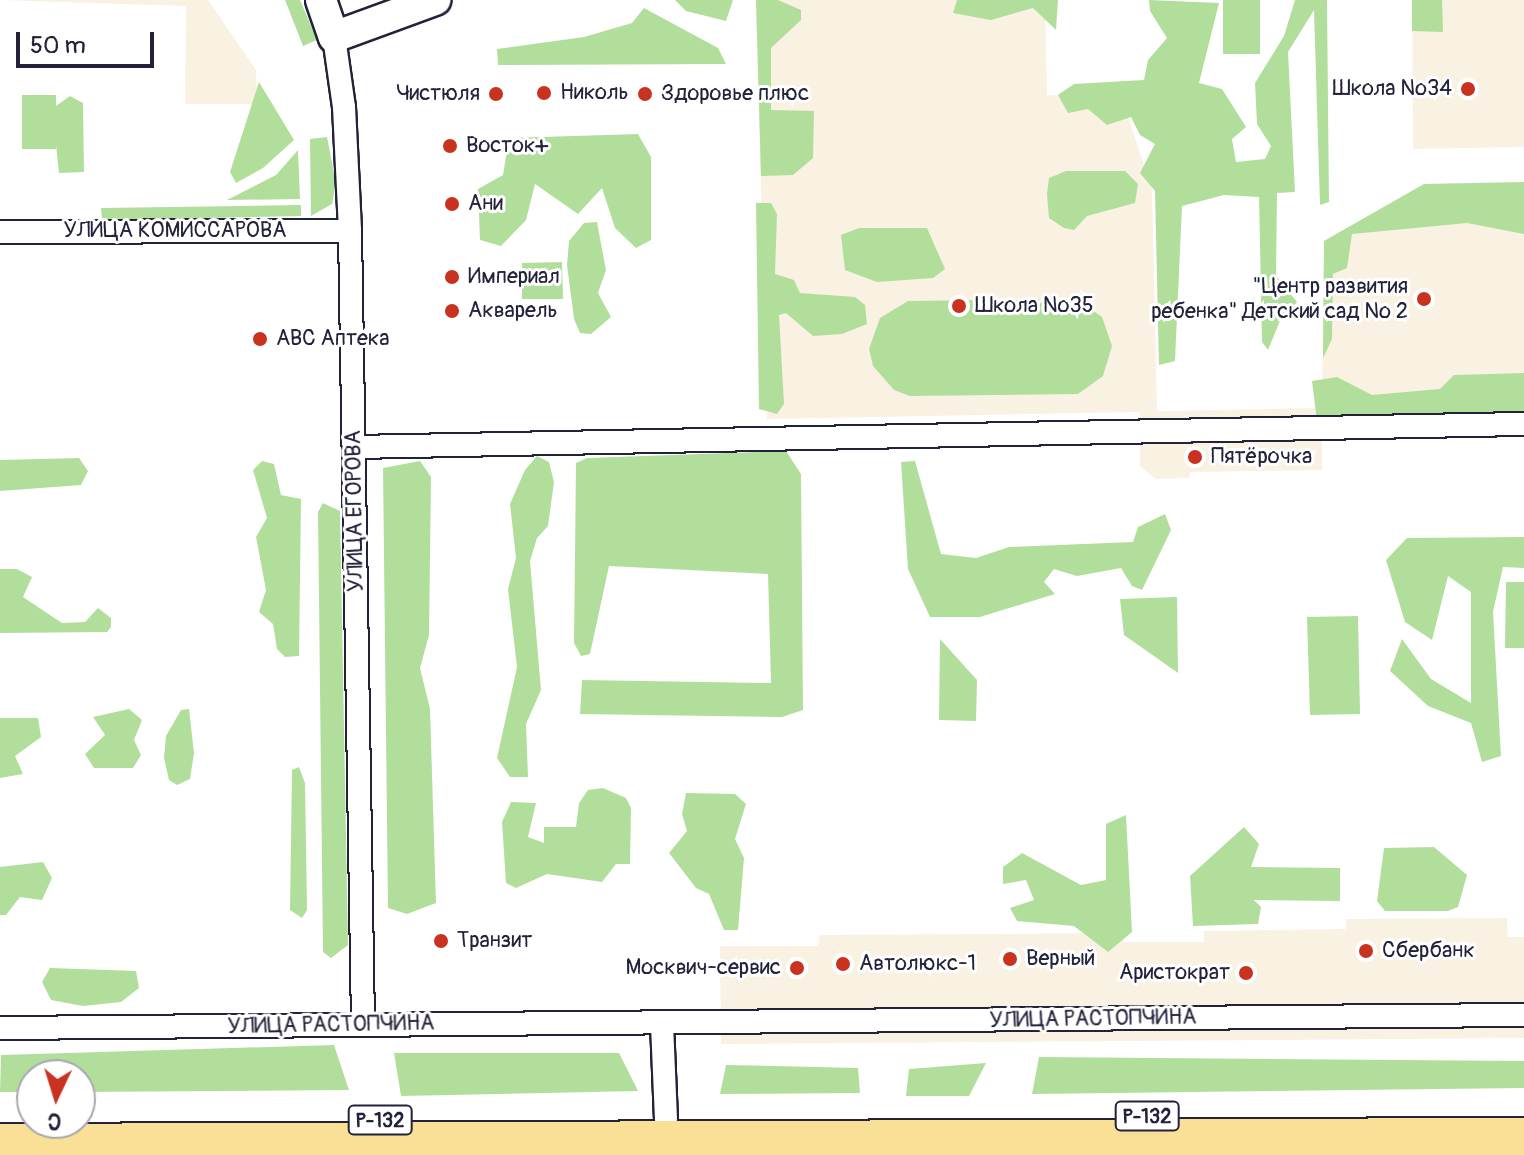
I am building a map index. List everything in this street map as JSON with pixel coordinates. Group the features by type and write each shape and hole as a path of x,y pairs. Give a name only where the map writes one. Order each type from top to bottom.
{"highway":[{"name":"Р-132","path":"96,1121 1524,1112"},
{"name":"Р-132","path":"0,1143 556,1148 1524,1137"}],"main road":[{"name":"УЛИЦА ЕГОРОВА","path":"321,0 334,37"},
{"path":"334,37 435,0"}],"street":[{"name":"УЛИЦА ЕГОРОВА","path":"334,37 344,107 350,231 363,1024"},
{"name":"УЛИЦА КОМИССАРОВА","path":"0,232 350,231"},
{"path":"355,447 1524,424"},
{"name":"УЛИЦА РАСТОПЧИНА","path":"0,1028 1524,1015"},
{"path":"662,1024 666,1119"}],"shaded area":[{"path":"0,0 208,0 256,70 257,104 185,104 186,6"},
{"name":"Школа №35","path":"756,0 1045,0 1047,95 1122,99 1152,189 1157,411 1322,408 1324,241 1424,184 1524,182 1524,403 1322,409 1322,470 1190,472 1189,478 1156,479 1140,466 1140,412 767,419"},
{"name":"Школа №34","path":"1412,0 1524,0 1524,147 1413,149"},
{"path":"1507,918 1508,937 1524,937 1524,1038 721,1044 720,946 818,946 819,935 1123,933 1123,942 1204,942 1204,931 1346,929 1346,919"}],"green space":[{"path":"285,0 300,0 317,40 303,46"},
{"path":"675,0 733,0 726,21 686,11"},
{"path":"756,0 778,0 801,10 801,20 771,48 771,110 814,111 813,158 793,175 761,176"},
{"path":"957,0 1058,0 1056,30 1033,8 991,20 953,13"},
{"path":"1149,0 1219,3 1199,83 1222,89 1246,127 1232,139 1236,162 1265,159 1271,146 1257,124 1255,83 1284,36 1295,0 1327,0 1329,202 1320,205 1314,10 1288,52 1295,192 1277,193 1276,276 1297,302 1280,321 1268,350 1262,342 1259,197 1224,195 1182,206 1175,361 1159,365 1155,191 1140,173 1155,144 1140,135 1131,117 1107,125 1088,109 1068,113 1058,95 1074,84 1144,80 1148,60 1167,38 1150,11"},
{"path":"1223,0 1260,0 1260,54 1223,54"},
{"path":"1412,0 1442,0 1443,32 1412,31"},
{"path":"644,8 718,48 726,64 498,65 497,49 584,37 632,23"},
{"path":"259,82 294,140 263,168 236,183 230,172"},
{"path":"22,95 56,95 56,106 70,96 83,103 84,172 59,173 56,145 56,149 22,149"},
{"path":"638,134 651,157 651,240 636,248 615,228 602,188 578,214 535,184 526,220 501,246 480,240 478,189 503,175 509,138"},
{"path":"327,137 336,183 332,204 311,216 310,139"},
{"path":"298,150 300,199 227,200 276,175"},
{"path":"1066,171 1125,171 1138,184 1135,203 1087,216 1074,230 1064,228 1049,218 1047,194 1049,178"},
{"path":"1524,182 1524,234 1467,223 1352,234 1347,268 1333,274 1332,339 1323,358 1324,241 1424,184"},
{"path":"756,203 771,203 777,214 775,274 794,280 800,293 855,297 865,305 867,324 842,334 813,336 786,313 779,315 784,404 777,414 759,409"},
{"path":"301,205 301,216 102,220 101,208"},
{"path":"597,222 606,270 598,293 611,317 591,334 580,333 574,319 567,265 569,241 584,223"},
{"path":"859,228 927,228 945,269 933,278 877,282 845,270 841,235"},
{"path":"562,262 563,299 522,299 522,263"},
{"path":"1076,299 1102,317 1112,346 1103,376 1078,394 910,396 894,390 873,366 869,349 880,318 908,301"},
{"path":"1524,373 1524,412 1317,421 1312,381 1337,377 1372,395 1440,389 1454,375"},
{"path":"786,451 801,474 803,710 782,717 580,714 582,680 771,683 768,574 609,566 590,654 581,656 574,643 576,463 587,458"},
{"path":"537,456 549,462 554,482 548,526 537,538 530,561 541,690 526,724 528,777 510,777 497,758 517,667 508,589 516,558 510,504 525,470"},
{"path":"79,458 88,471 81,485 0,491 0,460"},
{"path":"262,461 274,464 281,495 301,499 299,656 285,657 277,649 273,624 259,612 266,590 256,537 267,518 253,470"},
{"path":"420,461 431,477 429,635 420,668 430,709 436,903 407,914 388,908 383,468"},
{"path":"915,461 941,554 976,558 1009,547 1133,542 1138,527 1165,514 1171,530 1142,590 1132,586 1121,568 1077,576 1054,569 1044,582 1055,594 980,617 930,617 908,569 901,462"},
{"path":"323,503 340,511 348,945 331,958 323,952 318,512"},
{"path":"1524,537 1524,568 1503,567 1493,612 1501,756 1482,762 1471,723 1428,706 1390,671 1402,639 1431,679 1471,703 1471,592 1448,576 1432,640 1405,622 1386,560 1407,538"},
{"path":"0,569 17,569 32,577 23,597 62,623 85,622 98,608 111,618 111,627 107,632 0,633"},
{"path":"1506,582 1524,582 1524,648 1505,648"},
{"path":"1177,597 1178,673 1124,635 1120,599"},
{"path":"1358,616 1360,714 1310,715 1307,617"},
{"path":"940,639 977,680 976,721 939,720"},
{"path":"129,709 142,720 134,740 141,755 133,768 94,768 85,754 105,735 93,717"},
{"path":"189,709 194,753 190,779 177,785 169,780 164,758 166,736 181,710"},
{"path":"0,718 38,718 41,737 15,756 23,774 0,778"},
{"path":"299,767 305,783 307,910 302,918 290,910 292,770"},
{"path":"603,788 626,798 631,808 630,864 616,864 602,882 547,874 516,888 506,883 502,822 511,802 536,803 528,837 544,843 544,827 576,827 579,803 588,790"},
{"path":"686,793 735,794 746,804 735,839 744,858 738,930 724,930 709,894 696,888 669,853 687,831 682,814"},
{"path":"1126,815 1132,932 1108,952 1074,926 1017,921 1010,908 1034,900 1026,880 1003,884 1003,867 1022,853 1081,885 1106,880 1106,824"},
{"path":"1244,827 1259,844 1251,867 1340,868 1340,901 1254,900 1261,907 1258,924 1193,926 1190,876"},
{"path":"1434,847 1467,875 1458,907 1448,911 1385,911 1377,901 1384,848"},
{"path":"43,862 52,878 42,900 20,897 6,915 0,915 0,867"},
{"path":"50,968 136,971 139,988 121,1002 83,1006 51,1000 42,982"},
{"path":"334,1045 349,1090 96,1092 96,1059 16,1059 16,1092 0,1092 1,1055"},
{"path":"394,1053 619,1053 638,1091 401,1096"},
{"path":"1039,1057 1524,1061 1524,1088 1032,1094"},
{"path":"986,1063 969,1096 906,1096 909,1069"},
{"path":"726,1065 858,1068 860,1093 720,1094"}],"place":[{"name":"Школа №34","path":"1468,89"},
{"name":"Николь","path":"544,93"},
{"name":"Чистюля","path":"496,94"},
{"name":"Здоровье плюс","path":"645,94"},
{"name":"Восток+","path":"450,146"},
{"name":"Ани","path":"452,204"},
{"name":"Империал","path":"452,277"},
{"name":"\"Центр развития ребенка\" Детский сад № 2","path":"1424,299"},
{"name":"Школа №35","path":"959,306"},
{"name":"Акварель","path":"452,311"},
{"name":"ABC Аптека","path":"260,339"},
{"name":"Пятёрочка","path":"1195,457"},
{"name":"Транзит","path":"441,941"},
{"name":"Сбербанк","path":"1366,951"},
{"name":"Верный","path":"1010,959"},
{"name":"Автолюкс-1","path":"843,964"},
{"name":"Москвич-сервис","path":"797,968"},
{"name":"Аристократ","path":"1246,973"}]}
